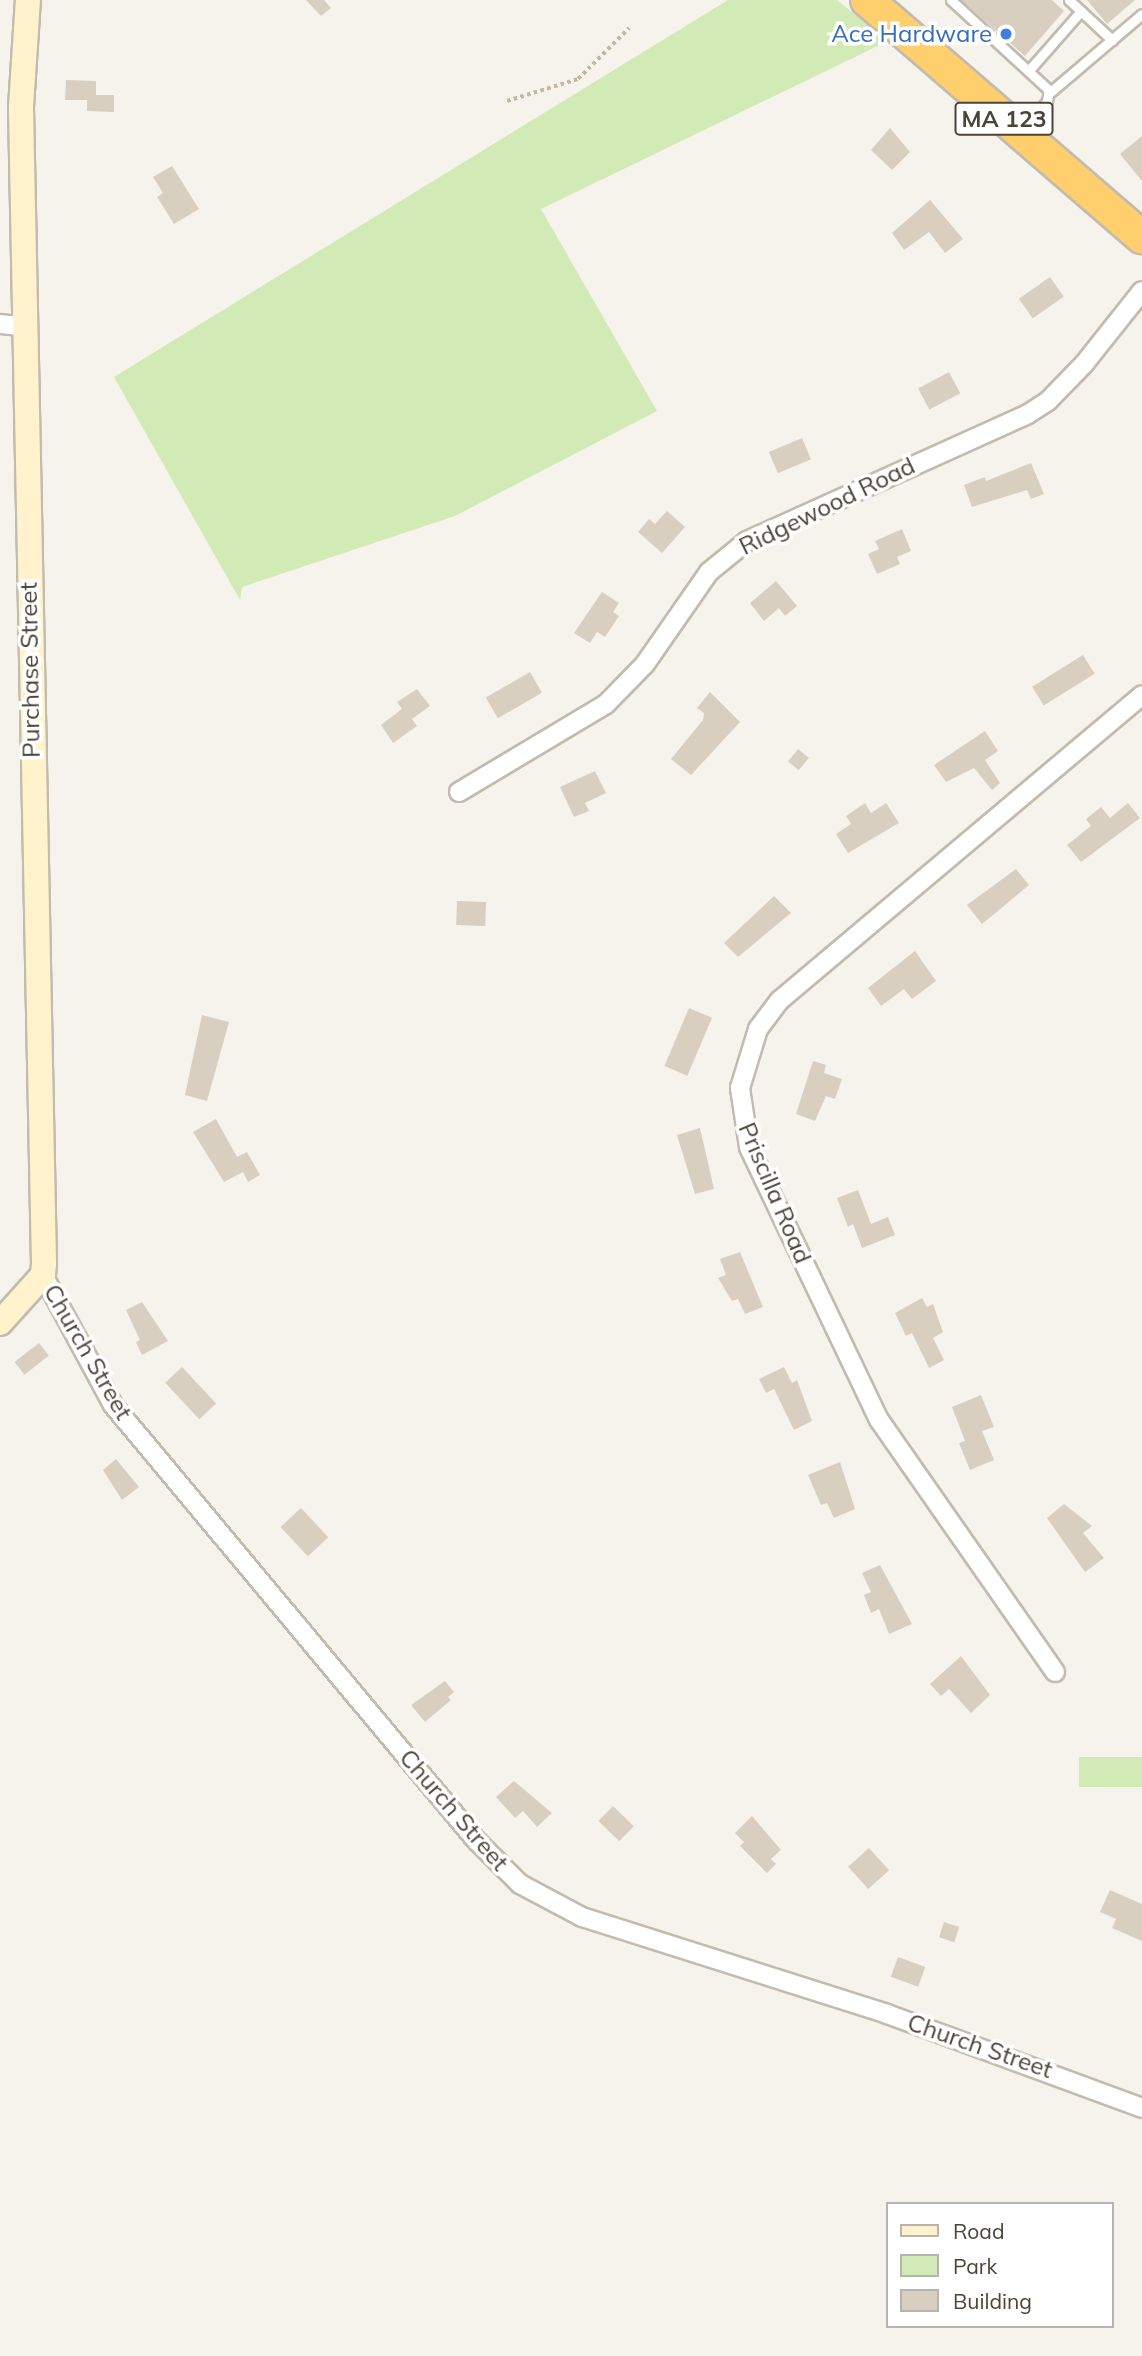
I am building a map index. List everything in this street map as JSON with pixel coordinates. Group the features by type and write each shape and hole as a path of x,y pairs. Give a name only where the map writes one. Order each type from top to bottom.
{"highway":[{"name":"MA 123","path":"867,0 1142,237"}],"street":[{"name":"Purchase Street","path":"28,0 21,107 27,327 30,717 43,1275"},
{"name":"Ridgewood Road","path":"459,792 606,704 645,664 709,572 747,541 1028,414 1048,401 1084,364 1142,291"},
{"path":"0,324 27,327"},
{"name":"Priscilla Road","path":"1055,1672 879,1420 749,1147 740,1111 740,1088 758,1029 780,1000 1142,695"},
{"path":"0,1323 43,1275"},
{"name":"Church Street","path":"43,1275 113,1405 218,1535 477,1840 520,1884 582,1917 887,2014 1142,2108"}],"lane":[{"path":"951,0 1030,69 1048,94"},
{"path":"1069,0 1112,40"},
{"path":"1030,69 1081,11"},
{"path":"1021,134 1048,94 1142,15"}],"path":[{"path":"507,101 578,79 629,28"}],"green space":[{"path":"728,0 837,0 888,41 541,209 657,411 455,516 242,587 240,600 114,377"},
{"path":"1079,1757 1142,1757 1142,1787 1079,1787"}],"building":[{"path":"306,0 324,0 331,8 321,16"},
{"path":"961,0 1052,0 1064,11 1025,56"},
{"path":"1087,0 1135,0 1107,24"},
{"path":"66,80 96,81 96,95 114,95 114,112 87,111 87,100 65,100"},
{"path":"890,128 910,152 892,170 871,150"},
{"path":"1142,136 1142,181 1120,154"},
{"path":"172,166 199,209 174,224 157,197 163,193 153,177"},
{"path":"930,200 963,239 945,253 929,232 904,250 892,233"},
{"path":"1050,277 1064,297 1033,318 1019,299"},
{"path":"949,372 960,393 929,410 918,388"},
{"path":"802,438 811,459 778,473 769,452"},
{"path":"1031,463 1044,494 1031,499 1027,490 972,507 964,485 985,477 986,481"},
{"path":"667,511 685,527 662,553 638,532 649,519 655,524"},
{"path":"902,529 911,551 897,557 900,564 877,574 868,554 879,549 875,541"},
{"path":"776,581 797,606 785,616 779,608 764,621 750,603"},
{"path":"602,592 619,603 613,612 619,616 605,637 597,632 590,643 574,633"},
{"path":"1083,655 1095,674 1044,705 1032,687"},
{"path":"530,672 542,693 498,718 486,698"},
{"path":"417,689 430,706 412,719 417,726 393,743 381,725 402,709 397,702"},
{"path":"710,692 740,722 691,775 671,759 703,720 704,713 697,708"},
{"path":"985,731 998,751 985,760 1000,783 992,790 974,768 946,782 934,765"},
{"path":"798,749 809,758 799,770 788,761"},
{"path":"595,771 606,793 585,803 589,811 574,817 560,787"},
{"path":"865,803 871,813 886,803 899,823 848,853 836,834 851,824 846,816"},
{"path":"1128,803 1140,818 1081,862 1067,845 1091,826 1086,819 1101,807 1110,818"},
{"path":"1016,869 1029,885 982,924 967,905"},
{"path":"774,896 791,913 738,957 724,943"},
{"path":"457,901 486,902 485,926 456,925"},
{"path":"915,951 936,981 912,999 904,989 881,1006 868,988"},
{"path":"689,1008 712,1018 687,1076 664,1066"},
{"path":"202,1015 229,1022 207,1101 185,1095"},
{"path":"813,1061 826,1065 824,1073 842,1079 835,1099 826,1096 815,1121 796,1114"},
{"path":"216,1119 237,1157 247,1152 260,1175 248,1182 243,1172 224,1182 193,1132"},
{"path":"700,1128 714,1189 695,1194 677,1135"},
{"path":"858,1190 871,1224 888,1217 895,1235 862,1248 853,1224 848,1227 837,1198"},
{"path":"740,1252 763,1307 745,1314 738,1299 732,1301 718,1278 726,1275 720,1259"},
{"path":"922,1298 927,1307 933,1304 943,1332 933,1338 944,1360 929,1368 912,1333 906,1336 895,1313"},
{"path":"142,1302 168,1341 142,1355 136,1342 140,1340 126,1310"},
{"path":"39,1343 49,1356 24,1375 15,1362"},
{"path":"182,1367 216,1404 199,1419 165,1383"},
{"path":"784,1367 792,1383 797,1380 812,1421 794,1430 774,1389 766,1393 759,1379"},
{"path":"981,1395 994,1427 982,1431 994,1460 970,1470 959,1443 965,1441 952,1407"},
{"path":"116,1459 139,1487 122,1500 103,1470"},
{"path":"840,1462 855,1509 834,1518 827,1503 821,1505 808,1475"},
{"path":"1064,1504 1092,1526 1083,1533 1104,1558 1085,1572 1047,1518"},
{"path":"301,1508 328,1537 308,1556 281,1527"},
{"path":"880,1565 912,1624 889,1634 879,1609 871,1613 864,1595 871,1592 862,1573"},
{"path":"961,1656 990,1695 971,1713 949,1689 941,1696 930,1684"},
{"path":"445,1681 454,1692 448,1697 451,1700 425,1722 411,1705"},
{"path":"514,1781 552,1813 537,1827 523,1811 515,1818 496,1797"},
{"path":"613,1806 634,1826 619,1841 598,1821"},
{"path":"752,1816 781,1850 771,1859 776,1864 767,1873 740,1846 744,1842 735,1833"},
{"path":"869,1848 889,1870 868,1889 848,1867"},
{"path":"1110,1890 1142,1904 1142,1941 1112,1928 1116,1919 1100,1912"},
{"path":"944,1922 959,1927 954,1942 939,1937"},
{"path":"898,1957 925,1967 918,1987 891,1977"}],"place":[{"name":"Ace Hardware","path":"1006,34"}]}
